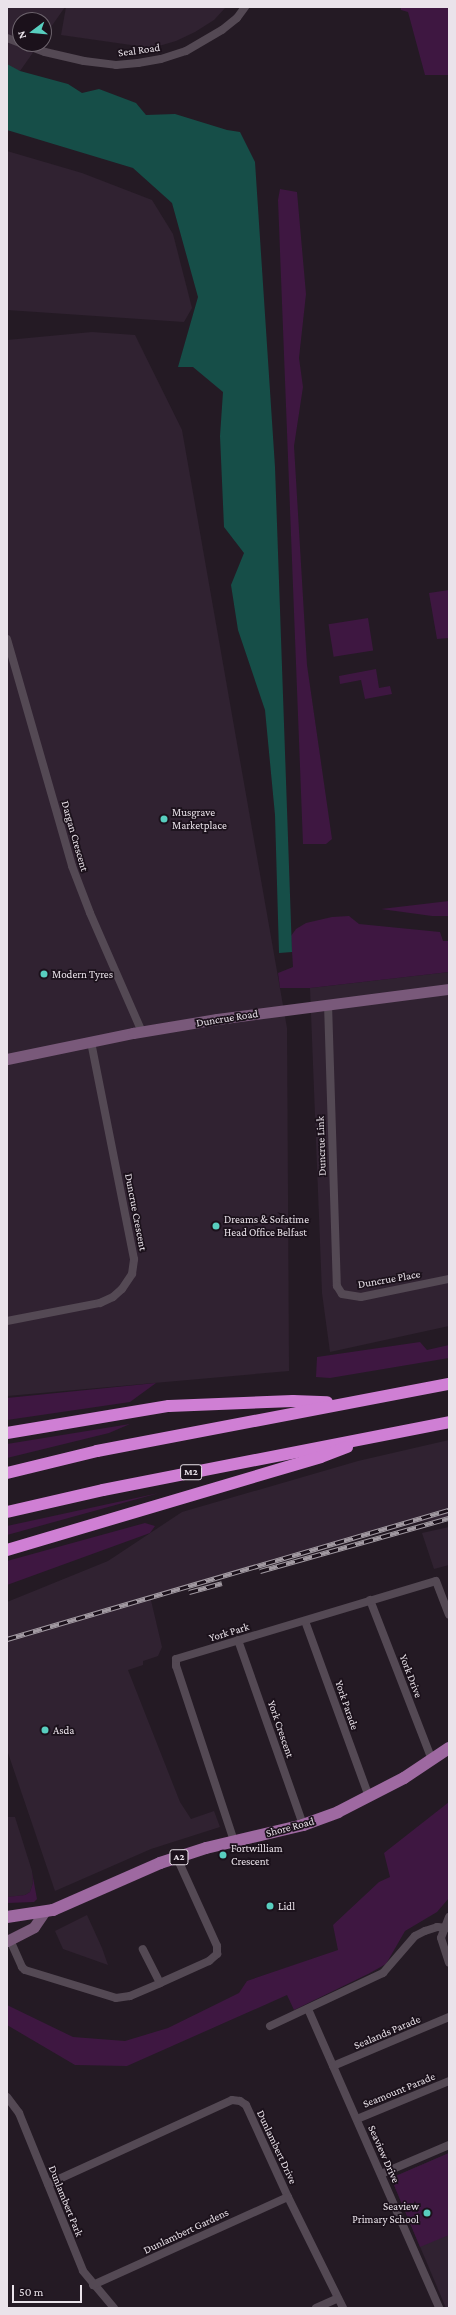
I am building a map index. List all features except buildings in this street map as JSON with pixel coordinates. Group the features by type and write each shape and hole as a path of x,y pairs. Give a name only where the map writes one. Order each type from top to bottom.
{"highway":[{"path":"7,1473 97,1451 449,1384"},
{"path":"7,1433 169,1406 294,1401 349,1403"},
{"name":"M2","path":"7,1512 103,1490 449,1422"},
{"path":"7,1550 321,1457 376,1436"}],"main road":[{"name":"Shore Road","path":"7,1916 44,1912 177,1858 234,1841 303,1825 338,1812 369,1797 432,1760 449,1748"}],"street":[{"name":"Seal Road","path":"45,52 84,61 116,65 154,61 186,51 203,42 222,30 245,7"},
{"name":"Dargan Crescent","path":"7,639 72,866 90,913 142,1032"},
{"name":"Duncrue Road","path":"7,1060 142,1032 328,1004 449,989"},
{"name":"Duncrue Link","path":"328,1004 337,1286"},
{"name":"Duncrue Crescent","path":"7,1321 100,1303 113,1297 122,1289 132,1274 134,1259 91,1042"},
{"name":"Duncrue Place","path":"337,1286 342,1294 361,1297 449,1279"},
{"name":"York Park","path":"234,1841 176,1666 176,1659 306,1621 436,1580 449,1615"},
{"name":"York Drive","path":"370,1600 432,1760"},
{"name":"York Parade","path":"306,1621 369,1797"},
{"name":"York Crescent","path":"238,1640 303,1825"},
{"path":"44,1912 34,1927 8,1940 25,1970 116,1998 130,1996 209,1961 217,1954 217,1946 177,1858"},
{"path":"449,1916 442,1944 449,1963"},
{"path":"270,2026 383,1973 416,1936 437,1926 446,1928"},
{"path":"143,1949 160,1983"},
{"name":"Seaview Drive","path":"308,2009 439,2308"},
{"name":"Sealands Parade","path":"333,2066 449,2017"},
{"name":"Seamount Parade","path":"357,2119 449,2081"},
{"name":"Dunlambert Park","path":"7,2097 18,2113 83,2271 93,2285 114,2308"},
{"name":"Dunlambert Drive","path":"48,2184 232,2100 240,2101 246,2105 288,2197 342,2308"},
{"path":"381,2174 449,2145"},
{"name":"Dunlambert Gardens","path":"93,2285 288,2197"},
{"path":"316,2308 338,2298"}],"shaded area":[{"path":"7,7 65,7 52,26 52,12 12,12 12,52 33,52 20,71 7,66"},
{"path":"66,7 226,7 214,20 195,32 176,41 152,48 61,35"},
{"path":"401,7 449,7 449,75 425,75 408,12 401,10"},
{"path":"7,64 20,71 68,84 82,93 99,89 136,103 146,115 175,114 227,130 240,132 255,162 275,467 292,952 279,953 275,815 265,710 238,630 231,585 244,553 224,527 220,436 223,392 193,367 178,367 198,297 172,203 133,168 7,130"},
{"path":"7,151 82,173 152,200 173,234 192,308 184,322 7,310"},
{"path":"280,189 297,192 306,294 299,358 303,387 294,446 307,665 332,839 326,844 303,844 278,200"},
{"path":"92,332 135,335 182,430 287,1028 289,1371 7,1396 7,340"},
{"path":"449,590 449,638 437,639 429,593"},
{"path":"368,618 373,651 334,657 328,624"},
{"path":"376,669 379,688 390,686 392,694 365,699 361,680 340,684 339,676"},
{"path":"449,901 448,916 432,916 381,909"},
{"path":"349,916 359,924 440,932 443,941 449,941 449,972 310,988 280,988 278,973 293,967 291,936 296,929 306,923 332,917"},
{"path":"449,972 449,1326 330,1352 322,1293 310,988"},
{"path":"420,1342 427,1350 449,1345 449,1358 330,1378 316,1377 317,1357"},
{"path":"156,1383 130,1402 7,1420 7,1398"},
{"path":"130,1424 109,1433 7,1458 7,1444"},
{"path":"449,1440 449,1518 419,1522 150,1596 162,1647 158,1656 143,1661 143,1665 128,1670 180,1802 191,1819 214,1811 220,1827 151,1849 55,1891 7,1750 7,1602 108,1561 182,1512 358,1461"},
{"path":"159,1493 7,1535 7,1526"},
{"path":"145,1523 155,1526 150,1533 7,1585 7,1561"},
{"path":"449,1527 449,1565 434,1569 422,1533"},
{"path":"449,1802 449,1898 437,1912 405,1931 386,1964 368,1974 294,2010 287,1995 127,2066 75,2065 7,2025 7,2005 73,2037 125,2041 168,2028 239,1993 247,1981 338,1950 333,1925 379,1882 390,1877 384,1853"},
{"path":"7,1817 15,1817 32,1871 33,1883 30,1892 25,1895 7,1897"},
{"path":"32,1872 37,1899 34,1902 7,1903 7,1897 25,1895 30,1892 33,1883"},
{"path":"87,1915 108,1965 63,1949 55,1931"},
{"name":"Seaview Primary School","path":"449,2153 449,2308 446,2308 391,2178"},
{"name":"Seaview Primary School","path":"449,2153 449,2235 420,2247 391,2178"}],"railway":[{"path":"7,1639 449,1510"},
{"path":"260,1571 449,1518"},
{"path":"189,1592 222,1583"}],"place":[{"name":"Musgrave Marketplace","path":"164,819"},
{"name":"Modern Tyres","path":"44,974"},
{"name":"Dreams & Sofatime Head Office Belfast","path":"216,1226"},
{"name":"Asda","path":"45,1730"},
{"name":"Fortwilliam Crescent","path":"223,1855"},
{"name":"Lidl","path":"270,1906"},
{"name":"Seaview Primary School","path":"427,2213"}]}
